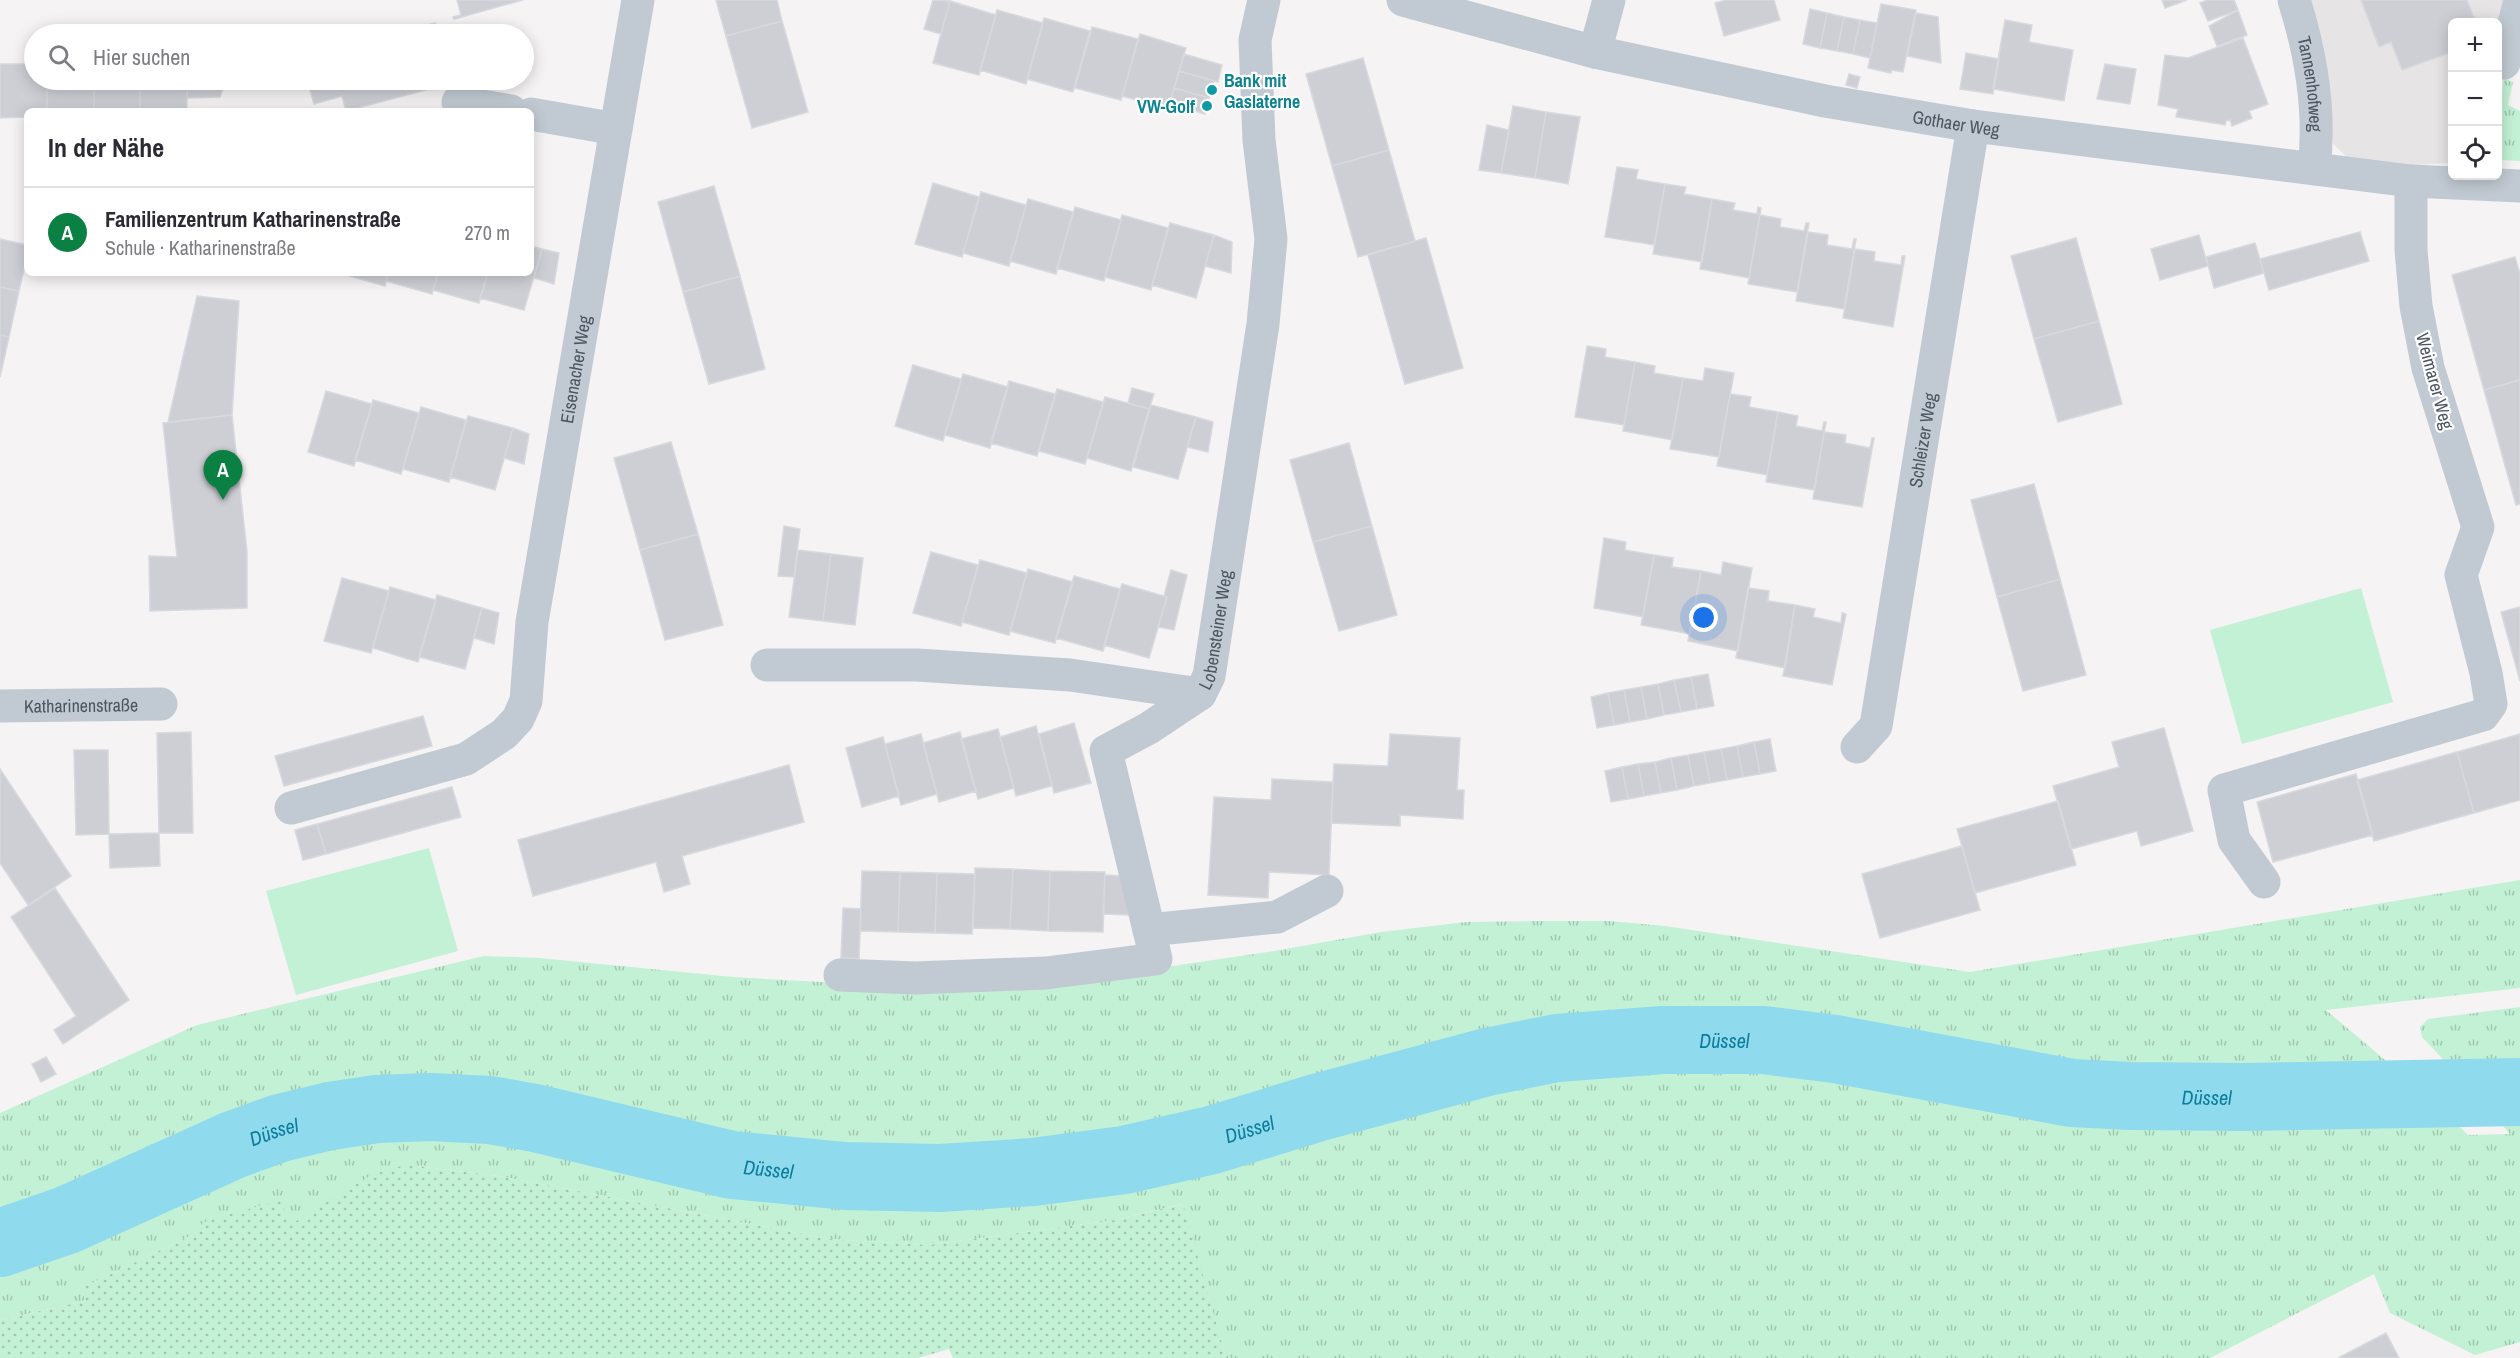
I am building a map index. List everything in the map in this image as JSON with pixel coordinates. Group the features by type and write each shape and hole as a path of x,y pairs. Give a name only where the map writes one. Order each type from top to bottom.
{"street":[{"name":"Eisenacher Weg","path":"291,808 466,759 504,734 518,718 526,701 532,622 638,0"},
{"name":"Lobensteiner Weg","path":"840,975 915,978 1046,973 1156,959 1106,751 1149,728 1200,694 1209,676 1263,324 1271,238 1259,140 1255,40 1263,0"},
{"name":"Gothaer Weg","path":"1403,0 1595,52 1825,101 1973,126 2411,181 2520,186"},
{"path":"1595,52 1609,0"},
{"name":"Tannenhofweg","path":"2294,0 2305,36 2315,94 2318,138 2314,168"},
{"path":"2504,63 2520,0"},
{"path":"458,102 493,108"},
{"path":"534,115 616,129"},
{"name":"Schleizer Weg","path":"1857,747 1876,726 1973,126"},
{"name":"Weimarer Weg","path":"2264,882 2234,840 2224,790 2483,715 2490,704 2487,673 2462,575 2478,527 2428,368 2416,306 2411,250 2411,181"},
{"path":"767,665 917,665 1047,673 1200,694"},
{"name":"Katharinenstraße","path":"0,706 161,704"},
{"path":"1149,930 1277,917 1327,891"}],"shaded area":[{"path":"2305,0 2505,0 2499,18 2448,18 2448,163 2359,168 2333,144 2310,13"}],"green space":[{"path":"2504,69 2509,81 2513,82 2508,105 2520,111 2520,161 2502,160"},
{"path":"2361,588 2393,702 2242,744 2210,630"},
{"path":"429,848 458,951 296,995 266,891"},
{"path":"2520,880 2520,988 2326,1010 2405,1077 2101,1079 1795,1038 1690,1035 1549,1044 1357,1090 1191,1140 1104,1159 977,1172 829,1169 704,1154 491,1105 368,1105 265,1126 63,1217 0,1240 0,1113 197,1025 484,956 539,958 733,977 840,983 1097,977 1268,952 1381,932 1466,922 1609,921 1665,926 1970,972"},
{"path":"2520,1007 2520,1073 2456,1073 2422,1037 2420,1027 2428,1019"},
{"path":"1661,1043 1802,1051 2079,1098 2442,1110 2468,1135 2510,1134 2486,1106 2520,1105 2520,1342 2475,1355 2390,1313 2374,1274 2210,1358 1226,1358 1182,1204 1115,1220 928,1245 829,1239 499,1176 415,1166 328,1203 289,1226 199,1228 194,1234 82,1288 85,1301 0,1320 0,1247 68,1225 281,1131 378,1112 485,1113 726,1167 843,1183 1032,1176 1155,1159 1434,1080 1558,1055"},
{"path":"415,1166 499,1176 829,1239 928,1245 1115,1220 1183,1204 1226,1358 953,1358 949,1349 918,1358 0,1358 0,1320 85,1301 82,1288 194,1234 203,1223 281,1200 290,1225 366,1178 393,1167"}],"water":[{"path":"2456,1073 2520,1073 2520,1105 2486,1106"}],"building":[{"path":"457,0 523,0 454,19 453,17 461,15"},
{"path":"716,0 777,0 782,21 726,36"},
{"path":"933,0 950,1 941,34 924,29"},
{"path":"1726,0 1774,0 1780,20 1724,36 1715,3"},
{"path":"2162,0 2187,0 2165,8"},
{"path":"2207,0 2234,0 2238,10 2208,21 2200,3"},
{"path":"2361,0 2467,0 2474,18 2448,18 2448,53 2402,70 2391,42 2379,47"},
{"path":"950,1 996,15 979,75 933,63"},
{"path":"1881,4 1916,10 1903,72 1891,70 1891,73 1868,68"},
{"path":"1810,9 1827,13 1820,48 1803,44"},
{"path":"997,10 1043,23 1026,84 980,70"},
{"path":"2238,10 2247,35 2217,46 2209,26"},
{"path":"1827,13 1844,17 1837,51 1820,48"},
{"path":"1916,13 1938,17 1941,63 1907,56"},
{"path":"1844,17 1860,20 1853,54 1837,51"},
{"path":"1044,18 1090,31 1073,92 1027,79"},
{"path":"1860,20 1877,23 1870,58 1853,54"},
{"path":"2005,20 2032,25 2029,42 2073,50 2064,101 1993,89"},
{"path":"782,21 808,112 752,128 726,36"},
{"path":"1092,27 1138,39 1121,100 1075,88"},
{"path":"1140,34 1186,48 1168,109 1122,96"},
{"path":"2243,38 2268,104 2249,111 2252,118 2232,126 2230,120 2226,121 2225,125 2176,117 2178,109 2158,105 2165,55 2188,58"},
{"path":"1966,53 1999,59 1993,94 1960,89"},
{"path":"1184,54 1222,65 1218,82 1179,71"},
{"path":"1363,58 1389,150 1332,166 1306,74"},
{"path":"0,64 24,64 24,90 47,90 47,108 24,108 24,117 0,118"},
{"path":"2105,64 2136,69 2130,104 2097,99"},
{"path":"1179,71 1214,81 1209,98 1174,88"},
{"path":"1849,74 1860,77 1857,88 1846,85"},
{"path":"1174,88 1209,98 1205,114 1170,104"},
{"path":"47,90 94,90 94,108 47,108"},
{"path":"94,90 140,90 140,108 94,108"},
{"path":"140,90 187,90 187,108 140,108"},
{"path":"187,90 222,90 220,97 187,98"},
{"path":"310,90 426,90 357,108 345,108 342,96 314,104"},
{"path":"1513,106 1546,112 1535,178 1501,173"},
{"path":"1546,112 1580,117 1568,184 1535,178"},
{"path":"1487,125 1509,130 1501,173 1479,170"},
{"path":"1389,150 1415,241 1358,257 1332,166"},
{"path":"1617,167 1638,170 1636,179 1665,184 1654,245 1605,237"},
{"path":"933,183 979,197 962,257 915,244"},
{"path":"1665,184 1686,187 1684,194 1712,199 1702,262 1653,254"},
{"path":"714,186 740,276 683,292 658,202"},
{"path":"981,192 1026,205 1009,266 963,253"},
{"path":"1028,199 1073,212 1056,274 1010,261"},
{"path":"1712,199 1735,203 1733,210 1757,214 1758,207 1761,208 1749,278 1700,269"},
{"path":"1075,207 1121,220 1104,281 1057,268"},
{"path":"1122,215 1168,228 1151,290 1105,277"},
{"path":"1760,215 1781,219 1780,227 1804,231 1806,223 1809,223 1797,292 1748,284"},
{"path":"1170,223 1214,235 1196,298 1152,285"},
{"path":"1808,232 1828,235 1827,245 1852,249 1854,239 1856,239 1844,309 1796,301"},
{"path":"2360,232 2369,261 2269,290 2260,259"},
{"path":"1214,235 1232,242 1231,273 1205,266"},
{"path":"2199,235 2208,266 2160,280 2151,249"},
{"path":"1426,238 1463,368 1405,384 1368,255"},
{"path":"2076,238 2099,321 2034,339 2011,256"},
{"path":"0,239 24,244 24,270 19,291 0,287"},
{"path":"2255,243 2264,273 2214,288 2206,257"},
{"path":"534,247 542,249 524,310 480,298 487,276 534,276"},
{"path":"542,249 559,253 554,284 534,278"},
{"path":"1855,249 1875,252 1874,261 1901,265 1902,256 1905,256 1893,327 1843,318"},
{"path":"2515,257 2520,274 2520,380 2484,390 2452,275"},
{"path":"350,276 387,276 385,286"},
{"path":"387,276 437,276 432,294 386,281"},
{"path":"437,276 487,276 479,303 433,290"},
{"path":"740,276 765,369 709,384 683,292"},
{"path":"0,287 19,291 9,337 0,335"},
{"path":"197,296 239,301 232,415 168,422"},
{"path":"2099,321 2122,404 2058,422 2034,339"},
{"path":"0,335 9,337 0,377"},
{"path":"1587,346 1606,349 1605,357 1635,362 1624,425 1575,417"},
{"path":"1635,362 1655,366 1654,373 1683,378 1672,440 1623,431"},
{"path":"913,365 961,379 943,441 895,426"},
{"path":"1705,368 1734,373 1719,457 1670,449 1683,378 1703,381"},
{"path":"963,374 1008,387 990,448 945,435"},
{"path":"2520,380 2520,504 2516,505 2484,390"},
{"path":"1009,381 1055,394 1037,456 991,443"},
{"path":"1132,388 1154,394 1149,409 1128,403"},
{"path":"1057,389 1103,402 1085,464 1039,451"},
{"path":"326,391 372,404 354,466 308,452"},
{"path":"1730,394 1751,397 1749,407 1778,412 1767,475 1717,466"},
{"path":"1105,397 1149,409 1131,471 1087,458"},
{"path":"373,400 419,413 401,474 355,460"},
{"path":"1151,405 1196,417 1178,479 1133,467"},
{"path":"421,407 466,420 449,482 403,469"},
{"path":"1778,412 1798,416 1796,426 1822,431 1824,422 1826,422 1814,490 1766,482"},
{"path":"232,415 247,552 247,608 150,611 149,556 177,557 163,423"},
{"path":"468,416 513,428 495,490 450,477"},
{"path":"1196,417 1213,422 1208,452 1187,447"},
{"path":"513,428 529,434 524,464 504,458"},
{"path":"1824,432 1846,435 1845,443 1870,448 1872,438 1874,438 1862,507 1813,499"},
{"path":"671,442 698,534 640,550 614,458"},
{"path":"1349,443 1372,526 1313,542 1290,460"},
{"path":"2034,484 2060,579 1997,597 1971,500"},
{"path":"784,526 800,529 794,577 778,576"},
{"path":"1372,526 1397,615 1339,631 1313,542"},
{"path":"698,534 723,625 665,640 640,550"},
{"path":"1604,538 1626,542 1625,550 1654,555 1643,617 1594,608"},
{"path":"798,550 831,554 823,621 789,617"},
{"path":"931,552 978,565 961,626 913,613"},
{"path":"831,554 863,558 855,625 823,621"},
{"path":"1654,555 1673,558 1672,567 1701,571 1690,634 1641,625"},
{"path":"980,560 1027,573 1009,635 962,622"},
{"path":"1723,562 1752,568 1738,651 1688,641 1701,571 1721,575"},
{"path":"1028,569 1073,582 1055,643 1010,631"},
{"path":"1171,570 1187,575 1174,630 1158,627 1167,597 1164,596"},
{"path":"1074,576 1120,589 1103,651 1056,638"},
{"path":"342,578 389,591 371,653 324,641"},
{"path":"2060,579 2086,675 2023,691 1997,597"},
{"path":"1122,584 1167,597 1149,658 1104,645"},
{"path":"390,587 436,600 418,662 373,648"},
{"path":"1748,588 1769,591 1768,601 1795,605 1785,668 1736,658"},
{"path":"437,595 482,608 465,669 419,657"},
{"path":"1795,605 1815,609 1813,617 1841,623 1842,613 1846,614 1832,685 1783,676"},
{"path":"2520,607 2520,681 2501,612"},
{"path":"482,608 499,613 494,644 474,638"},
{"path":"1708,674 1714,706 1697,709 1691,677"},
{"path":"1691,677 1697,709 1681,712 1674,680"},
{"path":"1674,680 1681,712 1664,715 1658,684"},
{"path":"1658,684 1664,715 1647,719 1641,687"},
{"path":"1641,687 1647,719 1630,722 1624,690"},
{"path":"1624,690 1630,722 1614,725 1608,693"},
{"path":"1608,693 1614,725 1597,728 1591,697"},
{"path":"423,716 432,746 284,786 275,756"},
{"path":"1074,723 1091,783 1054,793 1039,734"},
{"path":"1036,726 1052,786 1016,796 1000,737"},
{"path":"2164,728 2193,831 2141,846 2137,831 2071,849 2053,786 2119,767 2112,742"},
{"path":"998,729 1014,788 978,799 961,739"},
{"path":"191,732 193,833 159,833 157,733"},
{"path":"960,732 976,791 939,802 923,743"},
{"path":"921,734 937,794 901,805 885,744"},
{"path":"1390,734 1460,738 1457,790 1464,790 1463,819 1400,815 1400,826 1331,823 1334,764 1388,766"},
{"path":"2520,734 2520,800 2474,813 2457,752"},
{"path":"883,737 899,796 862,807 846,748"},
{"path":"1770,739 1776,771 1760,774 1754,742"},
{"path":"1754,742 1760,774 1743,777 1737,746"},
{"path":"1737,746 1743,777 1727,780 1721,749"},
{"path":"1721,749 1727,780 1710,783 1704,752"},
{"path":"74,750 108,750 109,834 76,835"},
{"path":"1704,752 1710,783 1694,786 1688,755"},
{"path":"2457,752 2474,813 2374,841 2357,780"},
{"path":"1688,755 1694,786 1677,790 1671,758"},
{"path":"1671,758 1677,790 1661,793 1655,762"},
{"path":"1655,762 1661,793 1644,796 1638,764"},
{"path":"1638,764 1644,796 1628,799 1622,767"},
{"path":"789,765 804,822 682,856 690,884 664,892 656,862 533,896 518,840"},
{"path":"1622,767 1628,799 1611,802 1605,771"},
{"path":"0,769 71,876 28,905 0,863"},
{"path":"2356,774 2373,835 2273,862 2257,802"},
{"path":"1272,779 1333,782 1329,875 1269,872 1268,898 1208,895 1214,797 1271,800"},
{"path":"452,787 461,817 326,854 317,824"},
{"path":"2058,801 2076,865 1975,893 1957,829"},
{"path":"317,824 326,854 303,860 295,830"},
{"path":"159,833 160,866 110,868 109,834"},
{"path":"1962,846 1980,910 1880,938 1862,874"},
{"path":"975,868 1013,869 1010,929 973,928"},
{"path":"1013,869 1050,871 1048,931 1010,929"},
{"path":"862,871 900,872 898,932 860,931"},
{"path":"1050,871 1105,872 1103,932 1048,931"},
{"path":"900,872 937,873 935,933 898,932"},
{"path":"937,873 975,874 972,934 935,933"},
{"path":"1105,875 1123,876 1131,915 1103,914"},
{"path":"55,888 129,1000 63,1044 54,1030 76,1016 11,917"},
{"path":"843,908 861,909 859,959 841,958"},
{"path":"46,1057 56,1074 41,1082 32,1064"},
{"path":"2386,1333 2399,1358 2338,1358"}],"waterway":[{"name":"Düssel","path":"0,1243 67,1220 233,1145 280,1128 330,1116 377,1109 430,1107 490,1110 535,1118 732,1165 845,1176 940,1178 1033,1172 1124,1160 1212,1140 1316,1108 1487,1062 1557,1048 1663,1040 1763,1040 1835,1049 2072,1093 2243,1097 2520,1092"}],"place":[{"name":"Bank mit Gaslaterne","path":"1212,90"},
{"name":"VW-Golf","path":"1207,106"},
{"name":"Familienzentrum Katharinenstraße","path":"223,500"}]}
